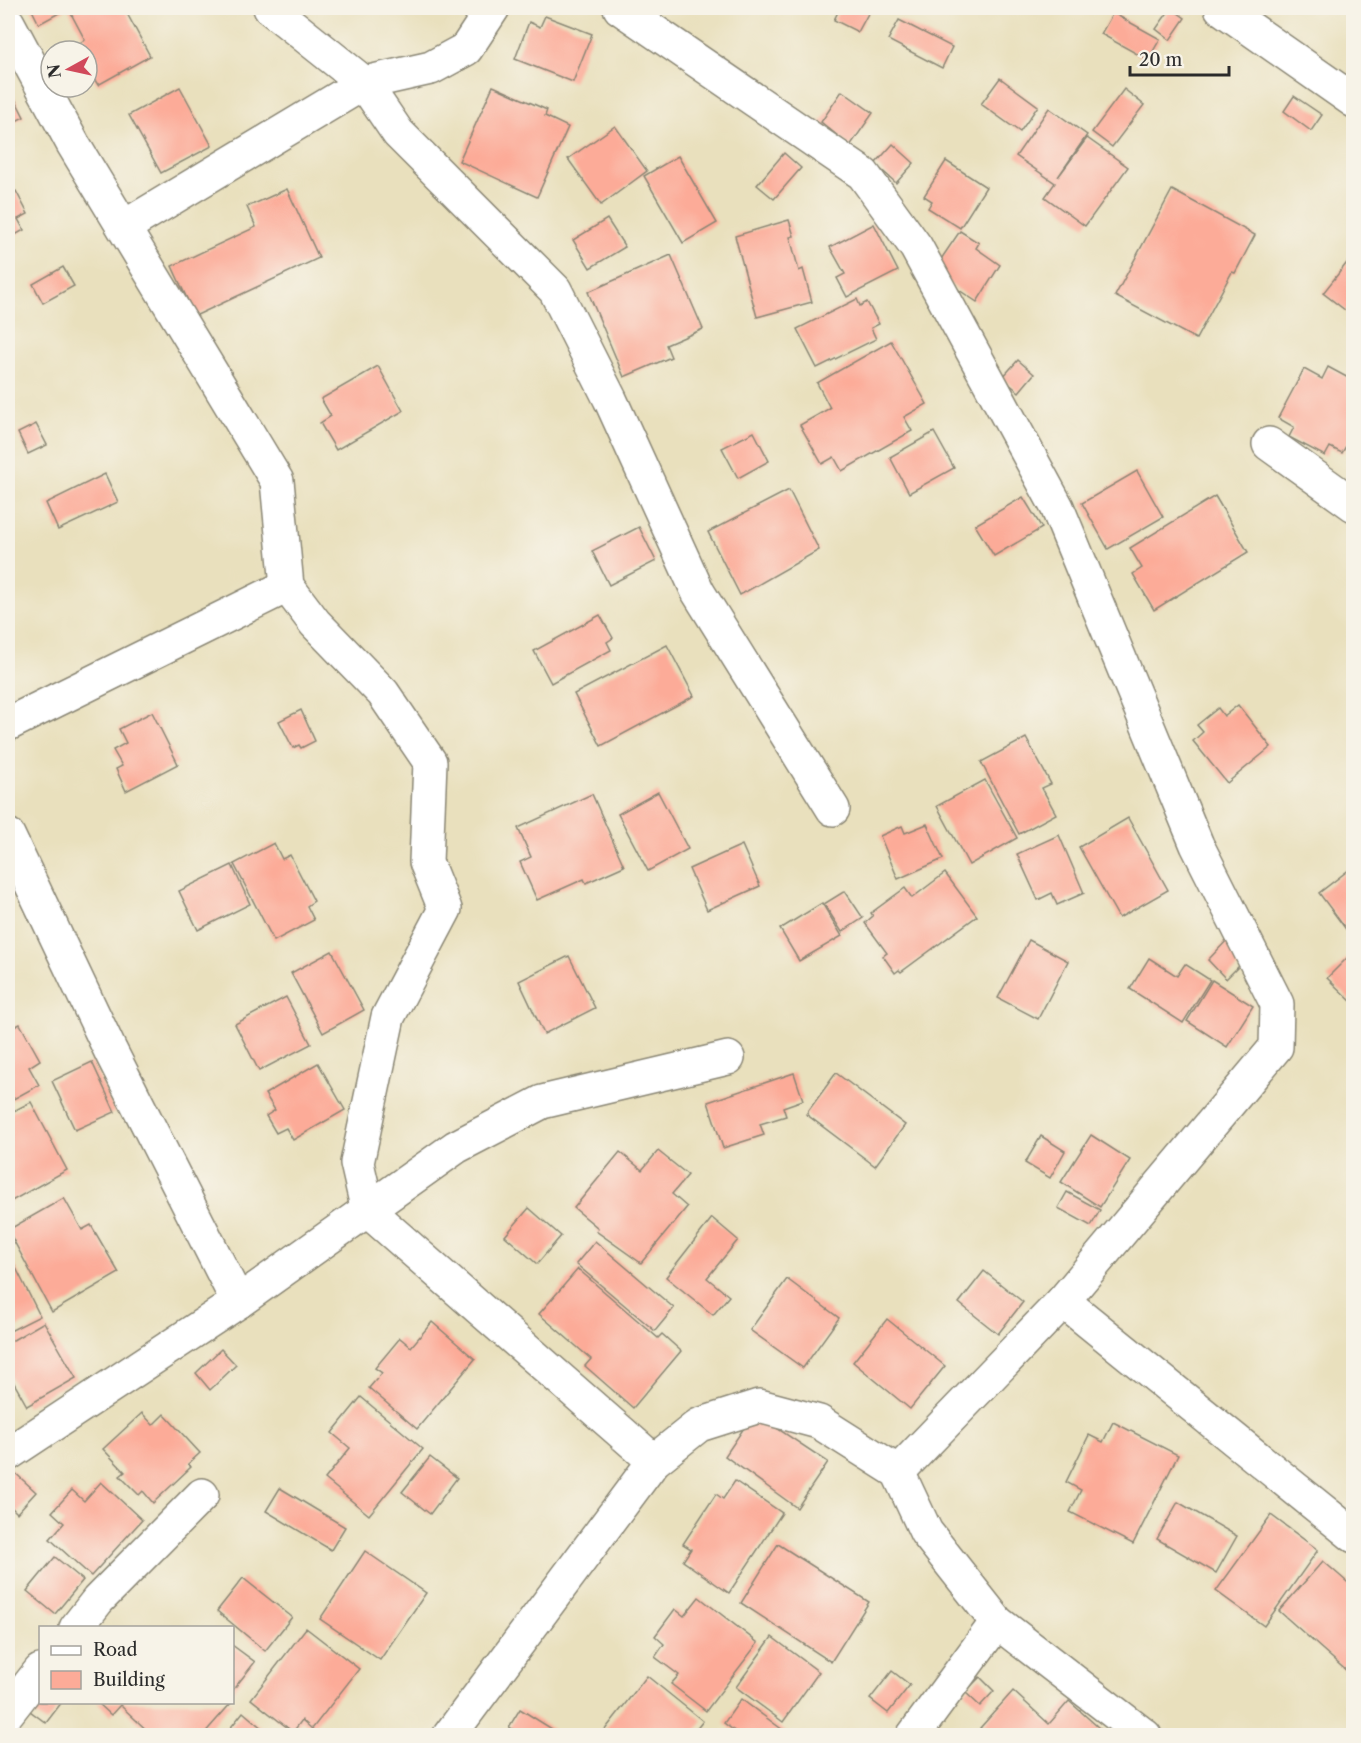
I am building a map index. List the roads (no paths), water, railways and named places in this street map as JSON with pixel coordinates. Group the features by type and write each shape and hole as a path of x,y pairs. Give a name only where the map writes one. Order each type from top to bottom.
{"street":[{"path":"270,8 364,83 398,133 555,290 610,399 698,592 833,809"},
{"path":"124,226 364,83 431,68 466,49 493,8"},
{"path":"620,8 862,174 916,247 1058,507 1197,845 1277,1004 1276,1047 1063,1301 898,1472"},
{"path":"1221,8 1347,86"},
{"path":"8,23 73,144 276,481 287,586 315,623 383,693 430,762 426,862 445,909 387,1017 357,1163 368,1211 654,1461"},
{"path":"1269,444 1353,505"},
{"path":"8,724 287,586"},
{"path":"8,835 111,1052 238,1302"},
{"path":"8,1455 238,1302 456,1147 542,1102 728,1058"},
{"path":"1063,1301 1353,1536"},
{"path":"449,1736 654,1461 699,1425 759,1406 819,1422 898,1472 926,1532 997,1622 1145,1736"},
{"path":"78,1626 98,1600 202,1495"},
{"path":"913,1736 997,1622"},
{"path":"8,1712 39,1672"}]}
